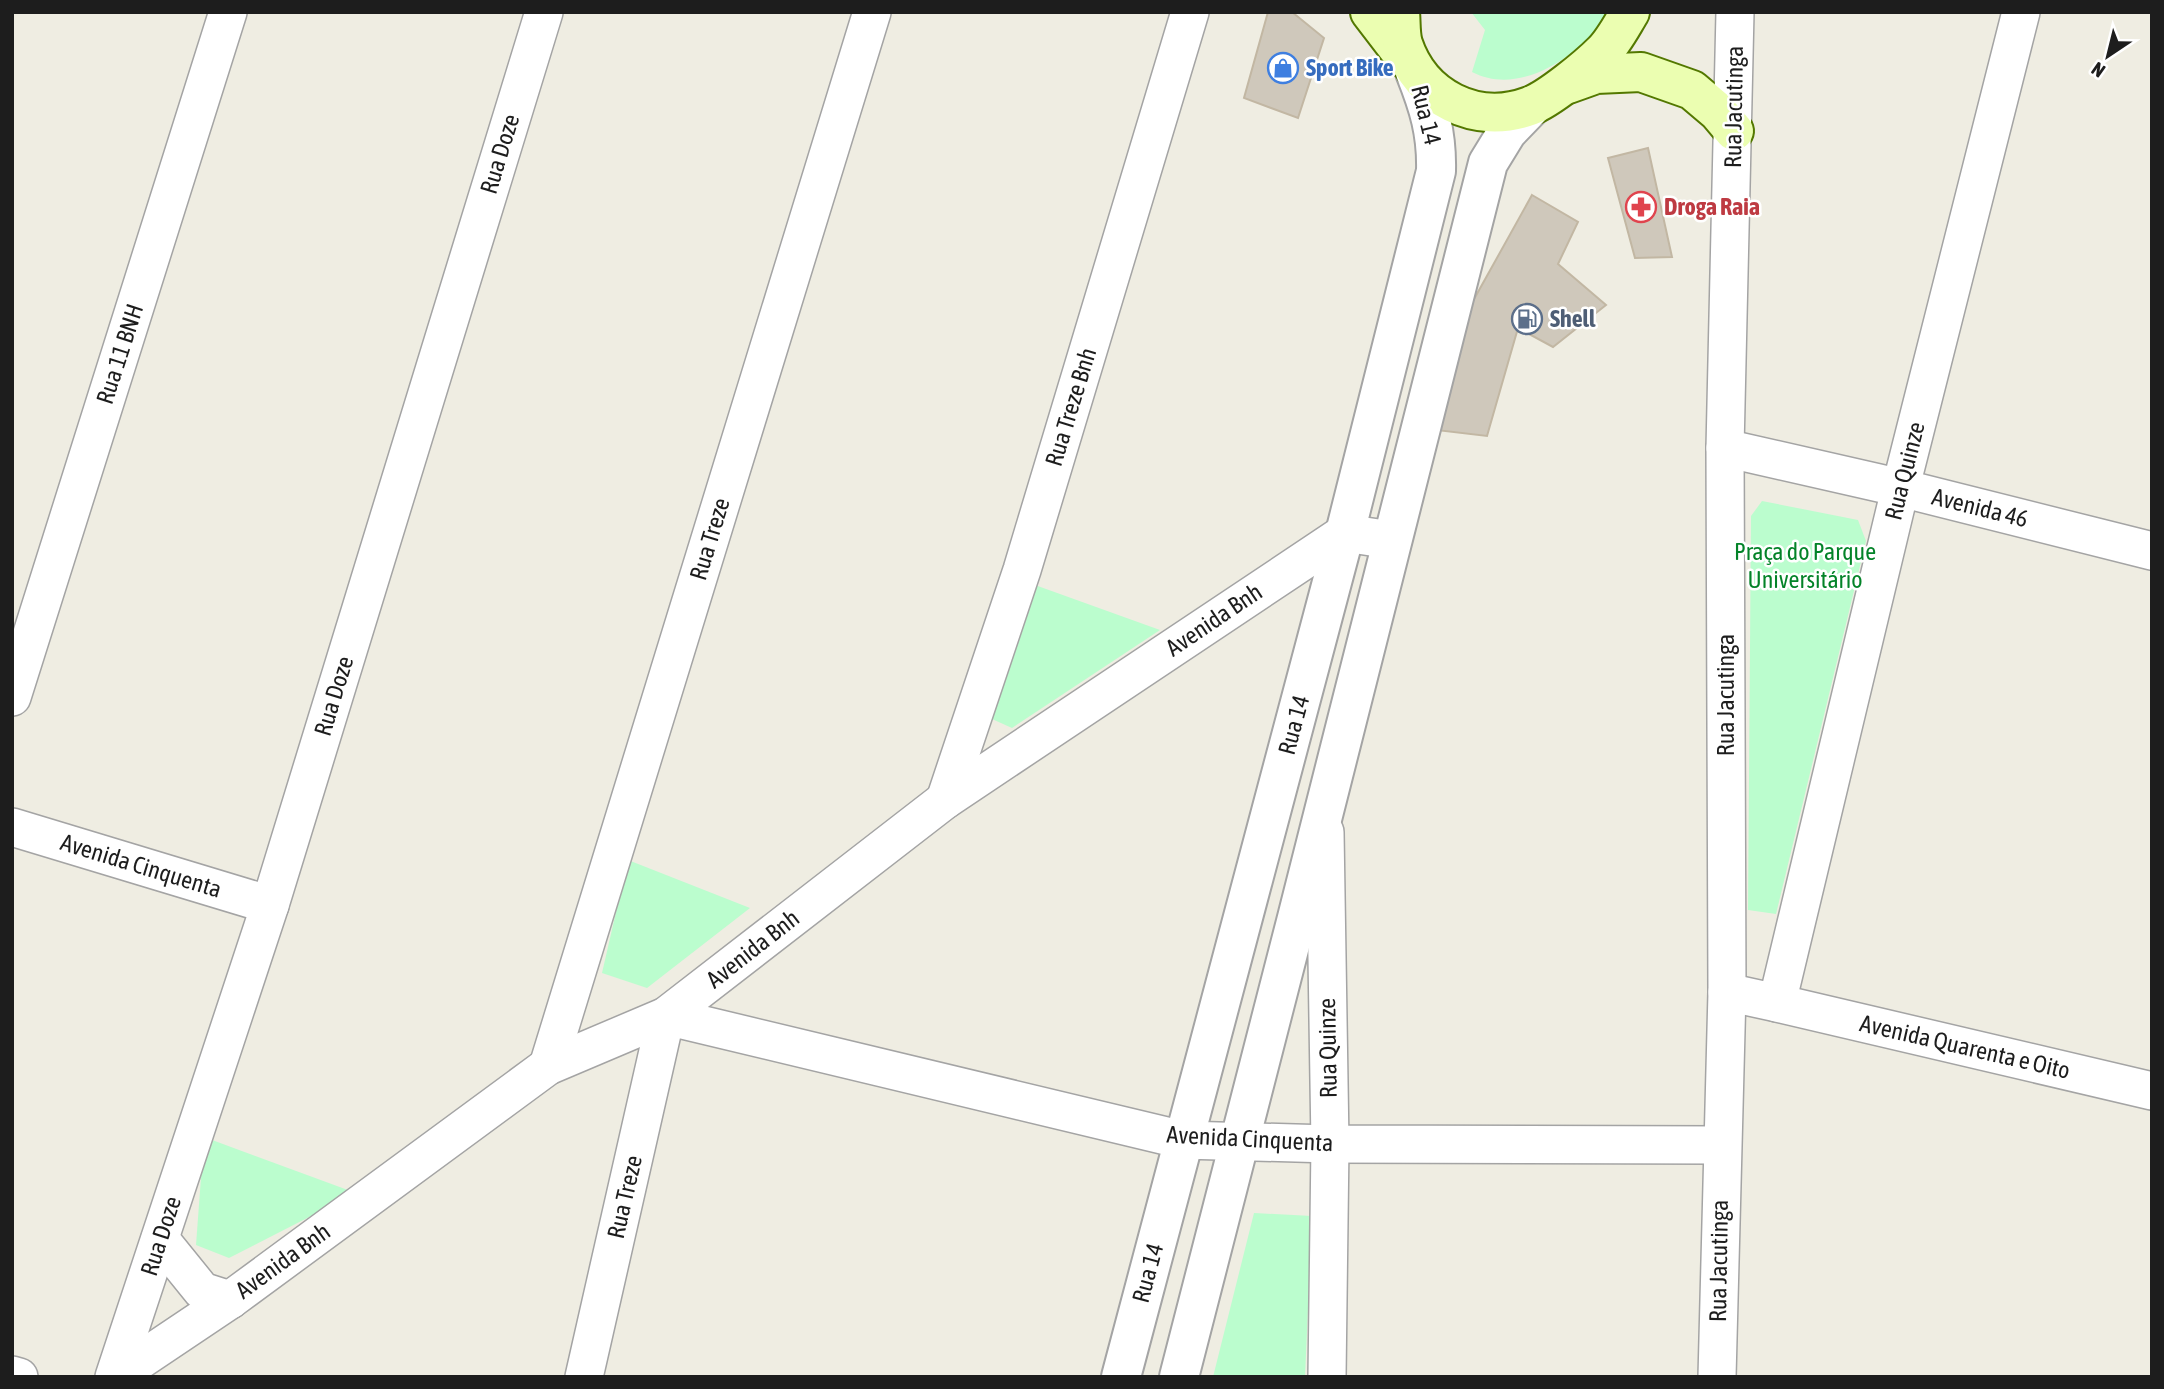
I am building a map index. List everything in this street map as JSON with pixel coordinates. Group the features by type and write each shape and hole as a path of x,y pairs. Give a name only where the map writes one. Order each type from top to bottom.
{"main road":[{"path":"1370,12 1415,72"},
{"name":"Rua 14","path":"1400,12 1402,42 1415,72 1433,92 1456,106 1481,113 1508,112 1546,96 1604,51 1630,12"},
{"path":"1546,96 1596,74 1641,72 1692,90 1718,112 1734,131"}],"street":[{"name":"Rua 11 BNH","path":"12,697 228,12"},
{"name":"Rua Doze","path":"115,1377 270,905 544,12"},
{"name":"Rua Treze","path":"548,1066 872,12"},
{"name":"Rua Treze Bnh","path":"945,800 1022,570 1190,12"},
{"name":"Rua Jacutinga","path":"1717,1377 1727,992 1725,448 1735,12"},
{"name":"Rua Quinze","path":"1777,1003 1901,488 2021,12"},
{"name":"Rua 14","path":"1121,1377 1345,533 1436,171 1437,144 1432,115 1415,72"},
{"name":"Rua 14","path":"1179,1377 1488,163 1507,132 1546,96"},
{"name":"Avenida 46","path":"1725,448 1901,488 2152,551"},
{"name":"Avenida Bnh","path":"115,1377 230,1300 548,1066 666,1016 945,800 1345,533"},
{"path":"1345,533 1391,540"},
{"name":"Rua Quinze","path":"1325,803 1330,1144 1327,1377"},
{"name":"Avenida Cinquenta","path":"12,827 270,905"},
{"path":"1727,992 1777,1003"},
{"name":"Avenida Quarenta e Oito","path":"1777,1003 2152,1091"},
{"name":"Avenida Cinquenta","path":"666,1016 1183,1140 1330,1144 1722,1145"},
{"name":"Rua Treze","path":"583,1377 666,1016"},
{"path":"160,1239 202,1291 230,1300"},
{"path":"12,1375 19,1377"}],"green space":[{"path":"1471,12 1610,12 1584,42 1550,67 1531,75 1491,79 1472,72 1485,30"},
{"name":"Praça do Parque Universitário","path":"1762,501 1858,520 1866,541 1776,914 1748,910 1751,516"},
{"path":"1035,585 1160,630 1012,728 992,719"},
{"path":"628,860 750,908 647,988 602,973"},
{"path":"204,1137 356,1193 229,1258 196,1245"},
{"path":"1254,1213 1312,1216 1305,1377 1213,1377"}],"building":[{"name":"Sport Bike","path":"1268,12 1292,12 1324,38 1298,118 1244,98"},
{"name":"Droga Raia","path":"1648,148 1672,257 1635,258 1608,158"},
{"name":"Shell","path":"1532,195 1578,222 1558,264 1606,305 1553,347 1518,328 1487,436 1436,430 1468,310"}],"place":[{"name":"Sport Bike","path":"1283,68"},
{"name":"Droga Raia","path":"1641,207"},
{"name":"Shell","path":"1527,319"}]}
